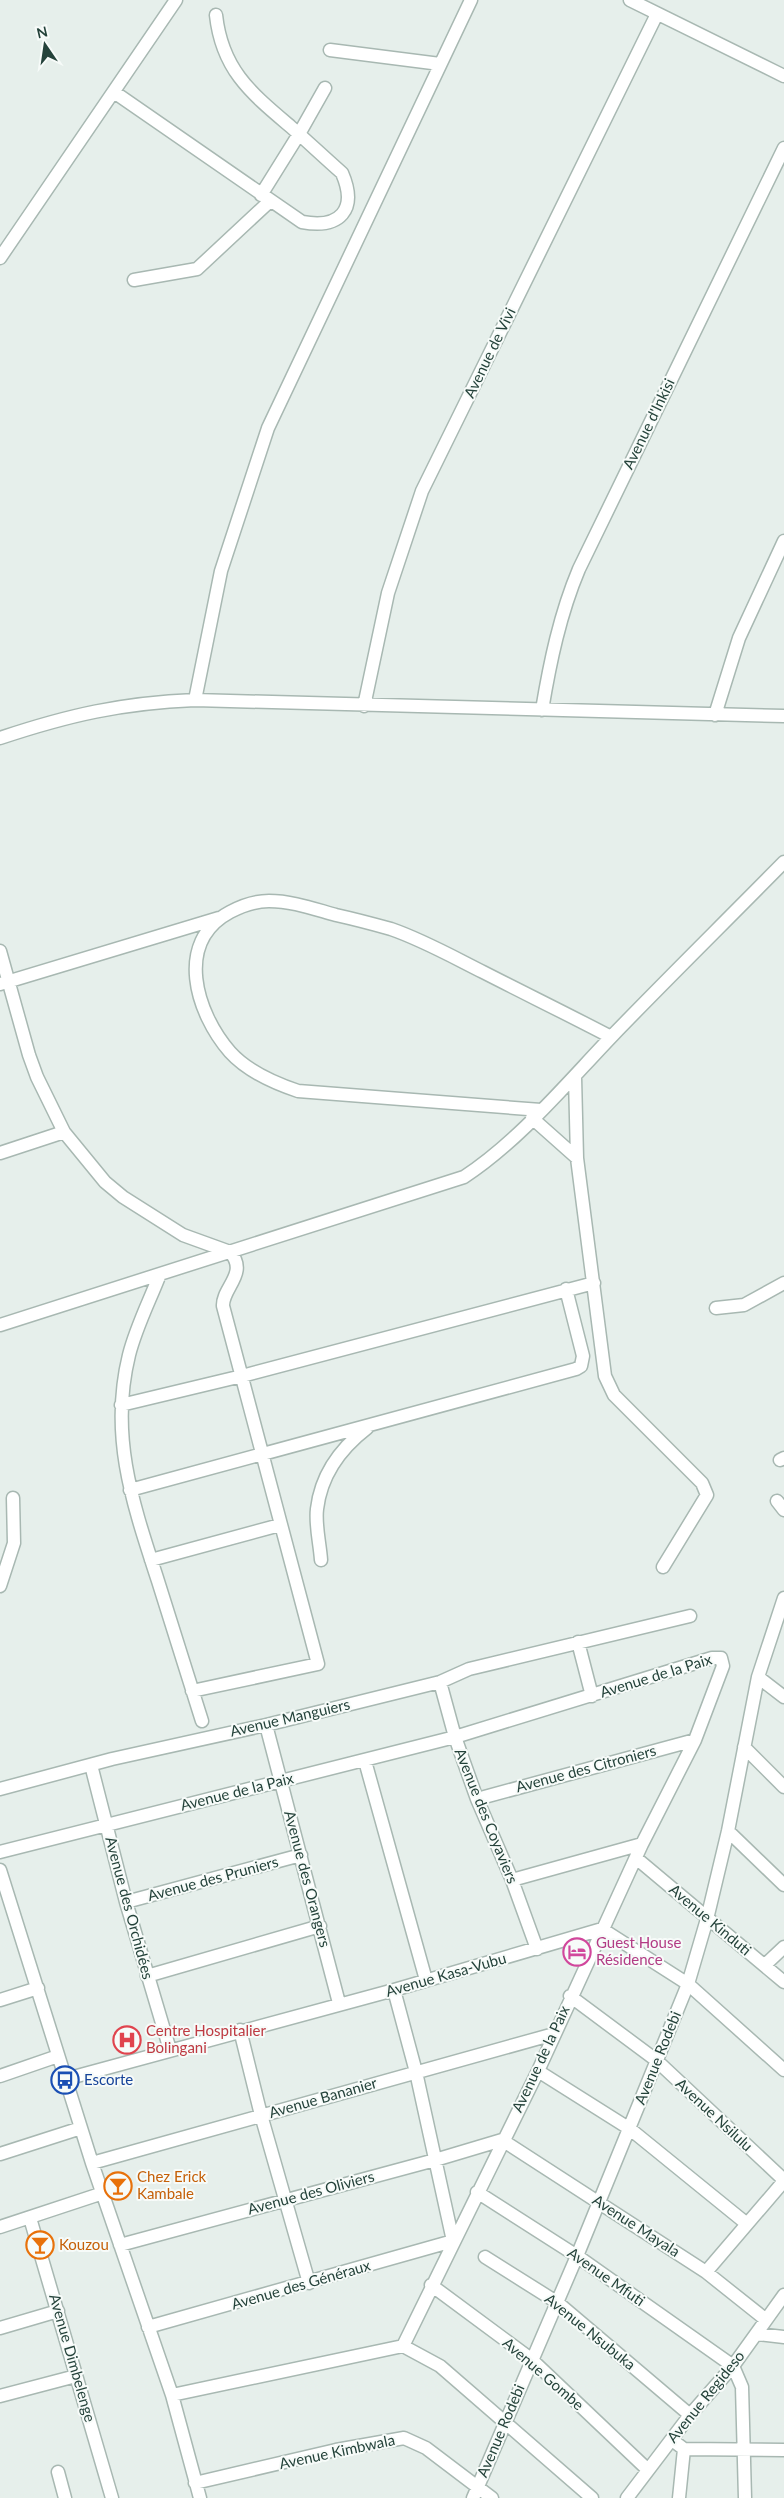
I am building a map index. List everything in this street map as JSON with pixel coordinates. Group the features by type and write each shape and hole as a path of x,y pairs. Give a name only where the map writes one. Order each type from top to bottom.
{"street":[{"path":"0,258 176,0"},
{"path":"195,700 227,546 268,428 471,0"},
{"path":"630,0 784,76"},
{"name":"Avenue de Vivi","path":"364,706 388,593 422,491 657,14"},
{"path":"114,92 302,222 328,224 348,205 350,190 342,173 248,90 228,60 218,36 216,15"},
{"path":"330,50 440,64"},
{"path":"134,280 198,269 266,198 325,88"},
{"name":"Avenue d'Inkisi","path":"542,710 549,668 568,593 578,568 784,148"},
{"path":"715,714 739,638 784,541"},
{"path":"0,738 53,720 95,710 138,704 195,700 784,716"},
{"path":"0,1325 464,1177 485,1163 575,1077 611,1037 784,862"},
{"path":"5,982 219,918 247,903 268,901 291,902 392,930 439,949 611,1037"},
{"path":"219,918 201,940 195,965 200,997 211,1025 230,1052 247,1068 277,1084 298,1091 536,1114 577,1158"},
{"path":"0,951 5,982 32,1063 64,1132 106,1182 123,1197 183,1235 230,1252 234,1259 236,1276 224,1297 223,1306 318,1664 192,1691"},
{"path":"575,1077 577,1158 605,1376 608,1386 614,1395 705,1488 705,1500 664,1567"},
{"path":"0,1153 64,1132"},
{"path":"160,1274 128,1356 122,1404 122,1451 130,1490 202,1721"},
{"path":"122,1404 242,1376 594,1282"},
{"path":"716,1308 744,1304 784,1283"},
{"path":"130,1490 581,1366 583,1356 566,1289"},
{"path":"321,1560 317,1509 326,1476 345,1447 373,1423"},
{"path":"0,1586 13,1548 13,1498"},
{"path":"151,1560 280,1525"},
{"name":"Avenue Rodebi","path":"473,2498 600,2202 688,1984 707,1919 728,1830 758,1677 783,1603"},
{"name":"Avenue Manguiers","path":"0,1788 440,1682 469,1669 690,1616"},
{"path":"578,1642 592,1696"},
{"name":"Avenue de la Paix","path":"0,1852 282,1780 366,1761 592,1696 712,1658 721,1658 723,1666 695,1740 642,1844 570,1996 538,2070 453,2240 403,2346"},
{"path":"758,1677 784,1697"},
{"name":"Avenue des Coyaviers","path":"440,1682 454,1737 477,1799 512,1880 537,1949"},
{"name":"Avenue des Orangers","path":"266,1725 320,1926 338,2003"},
{"name":"Avenue des Citroniers","path":"477,1799 695,1740"},
{"path":"744,1746 784,1788"},
{"path":"366,1761 426,1980"},
{"name":"Avenue des Orchidées","path":"91,1765 126,1902 170,2050"},
{"path":"728,1830 784,1885"},
{"path":"512,1880 642,1844"},
{"name":"Avenue des Pruniers","path":"126,1902 301,1855"},
{"name":"Avenue Kinduti","path":"636,1858 784,1982"},
{"path":"0,1870 4,1900 38,1988 92,2163 172,2395 200,2498"},
{"path":"147,1976 320,1926"},
{"path":"602,1929 688,1984 784,2070"},
{"name":"Avenue Kasa-Vubu","path":"66,2079 338,2003 394,1990 602,1929"},
{"path":"764,1966 784,1947"},
{"path":"0,2000 38,1988"},
{"path":"394,1990 416,2072 453,2240"},
{"name":"Avenue Nsilulu","path":"570,1996 656,2060 784,2180"},
{"path":"240,2030 261,2115 309,2283"},
{"name":"Avenue Bananier","path":"92,2163 554,2034"},
{"path":"0,2076 58,2056"},
{"path":"538,2070 630,2129 747,2224"},
{"path":"0,2154 81,2128"},
{"name":"Avenue des Oliviers","path":"120,2245 436,2160 502,2140"},
{"name":"Avenue Mayala","path":"502,2140 706,2272 765,2319"},
{"path":"706,2272 784,2180"},
{"name":"Avenue Mfuti","path":"477,2192 577,2256 733,2366"},
{"path":"0,2227 103,2193"},
{"name":"Avenue Dimbelenge","path":"30,2218 112,2498"},
{"name":"Avenue des Généraux","path":"148,2327 309,2283 453,2240"},
{"name":"Avenue Nsubuka","path":"485,2257 558,2302 690,2415"},
{"name":"Avenue Gombe","path":"431,2285 531,2360 648,2470"},
{"name":"Avenue Regideso","path":"627,2498 690,2415 733,2366 757,2334 765,2319 784,2296"},
{"path":"0,2328 58,2312"},
{"path":"757,2334 784,2337"},
{"path":"172,2395 403,2346 440,2366 592,2498"},
{"path":"733,2366 742,2387 745,2498"},
{"path":"0,2396 76,2376"},
{"name":"Avenue Kimbwala","path":"195,2483 336,2450 404,2438 426,2448 492,2498"},
{"path":"672,2440 684,2449 784,2450"},
{"path":"679,2498 684,2449"},
{"path":"58,2472 65,2498"}],"place":[{"name":"Guest House Résidence","path":"577,1952"},
{"name":"Centre Hospitalier Bolingani","path":"127,2040"},
{"name":"Escorte","path":"65,2080"},
{"name":"Chez Erick Kambale","path":"118,2186"},
{"name":"Kouzou","path":"40,2245"}]}
